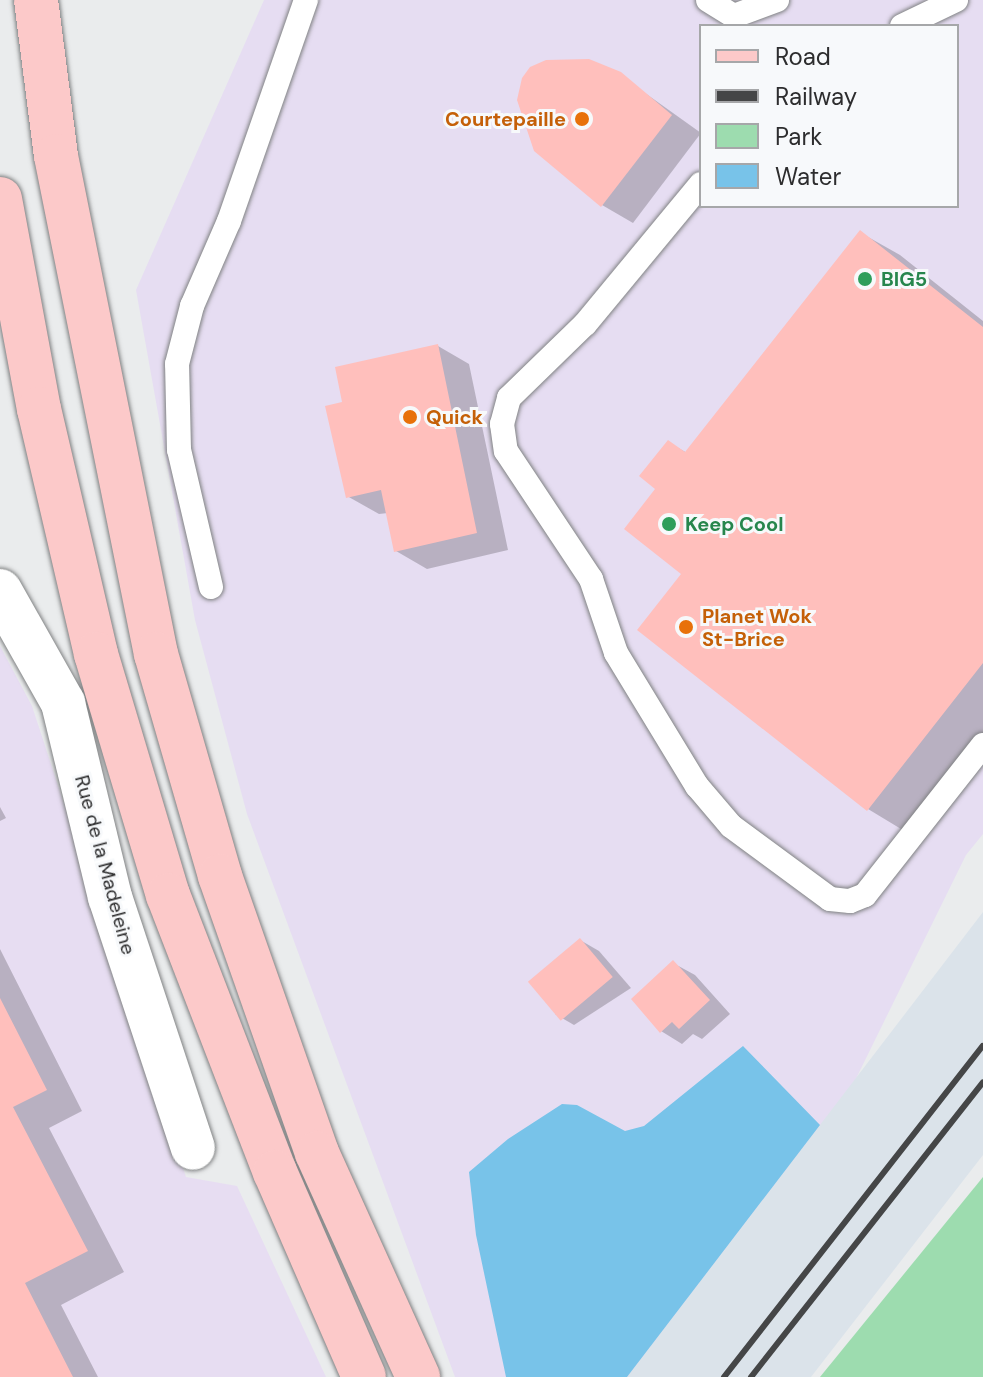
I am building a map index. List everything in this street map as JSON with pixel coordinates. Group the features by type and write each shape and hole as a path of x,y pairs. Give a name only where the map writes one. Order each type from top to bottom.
{"main road":[{"path":"28,0 56,156 156,654 220,876 317,1153 418,1377"},
{"path":"36,0 56,156"},
{"path":"0,199 39,409 96,654 168,895 275,1172 364,1377"}],"street":[{"name":"Rue de la Madeleine","path":"0,591 63,703 110,897 193,1148"}],"lane":[{"path":"211,587 179,450 177,364 192,306 229,221 306,0"},
{"path":"708,0 734,16 777,0"},
{"path":"906,24 956,0"},
{"path":"699,186 585,324 509,398 502,424 506,451 591,579 616,653 697,786 731,826 830,899 850,901 865,895 983,745"}],"shaded area":[{"path":"264,0 983,0 983,834 966,855 843,1105 640,1377 455,1377 247,814 195,620 136,290"},
{"path":"0,646 32,706 186,1177 237,1186 326,1377 0,1377"},
{"path":"983,912 983,1155 811,1377 627,1377"}],"green space":[{"path":"983,1177 983,1377 820,1377"}],"water":[{"path":"743,1046 820,1125 627,1377 506,1377 476,1235 469,1172 508,1139 562,1104 577,1105 625,1131 644,1126"}],"building":[{"path":"589,59 621,72 672,115 601,207 534,151 517,100 522,78 530,67 546,60"},
{"path":"860,230 983,327 983,663 867,811 637,630 681,574 624,529 655,489 639,476 668,440 685,452"},
{"path":"438,344 477,533 394,552 381,490 346,498 325,406 342,402 335,367"},
{"path":"580,938 613,977 561,1021 528,982"},
{"path":"673,960 710,1000 679,1029 672,1022 660,1033 631,999"},
{"path":"0,998 47,1090 13,1107 88,1251 25,1283 73,1377 0,1377"}],"railway":[{"path":"724,1377 983,1046"},
{"path":"751,1377 983,1082"}],"place":[{"name":"Courtepaille","path":"582,119"},
{"name":"BIG5","path":"865,279"},
{"name":"Quick","path":"410,417"},
{"name":"Keep Cool","path":"669,524"},
{"name":"Planet Wok St-Brice","path":"686,627"}]}
